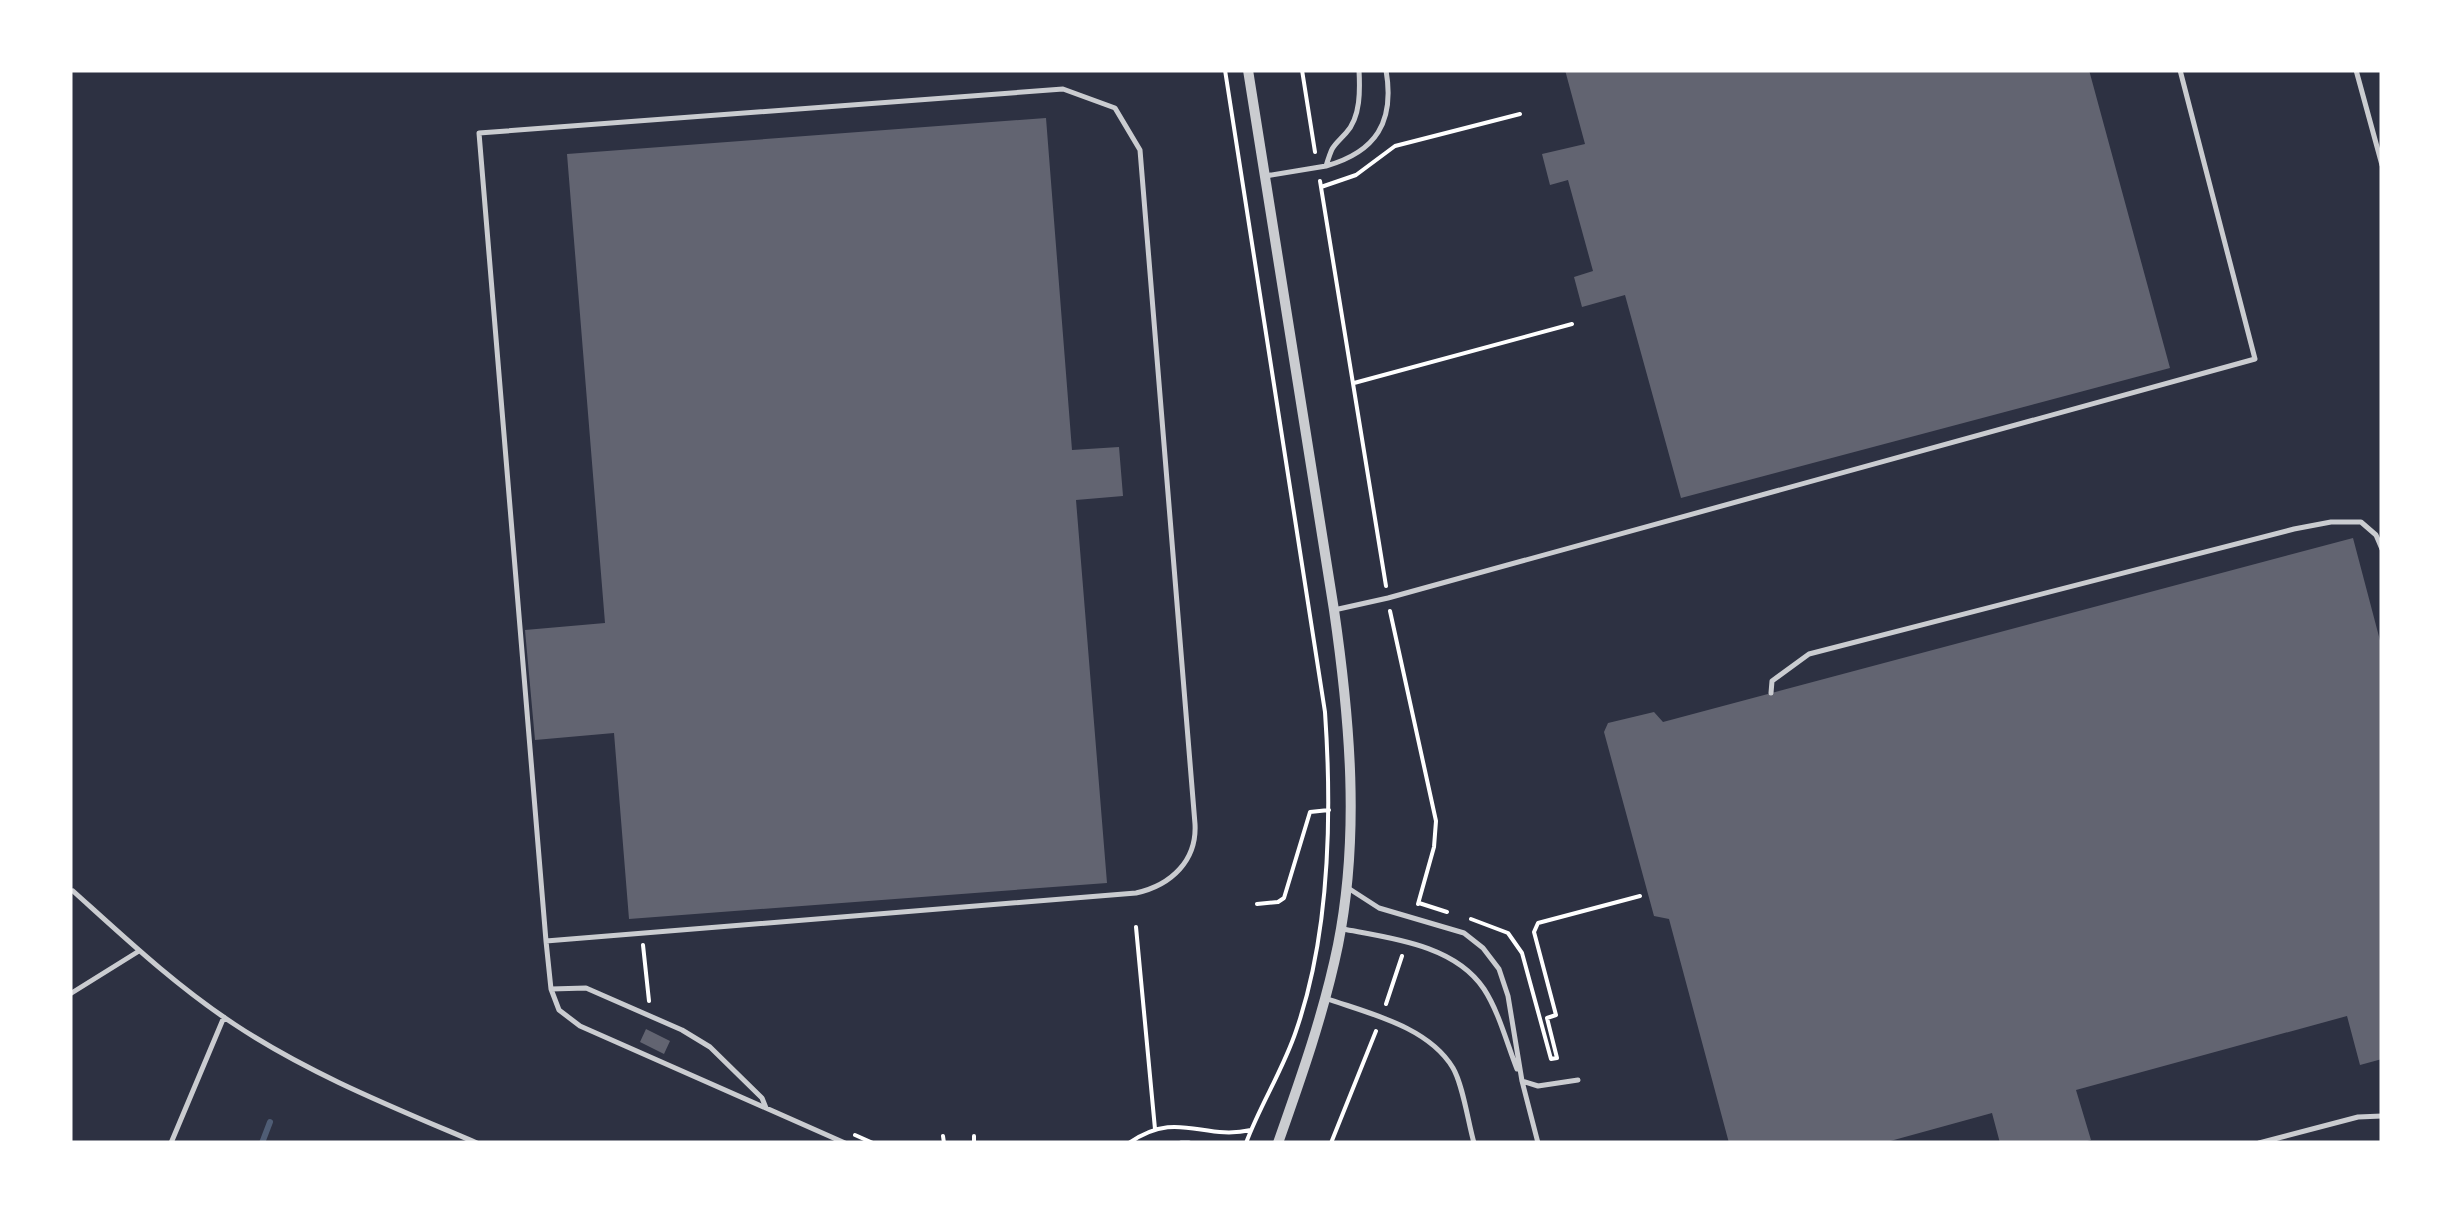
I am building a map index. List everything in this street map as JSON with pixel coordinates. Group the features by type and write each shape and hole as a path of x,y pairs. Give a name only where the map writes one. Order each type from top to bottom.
{"street":[{"path":"1248,70 1334,610 1347,699 1350,758 1346,886 1340,929 1308,1060 1278,1143"}],"lane":[{"path":"1326,166 1334,140 1354,120 1359,70"},
{"path":"1265,176 1326,166 1360,154 1382,128 1389,103 1386,70"},
{"path":"1334,610 2255,359 2180,70"},
{"path":"2356,70 2382,165"},
{"path":"546,941 1136,893 1153,890 1184,864 1196,846 1195,824 1140,150 1115,108 1063,90 479,134 546,941 559,1010 580,1026 845,1143"},
{"path":"1771,693 1772,681 1809,654 2294,529 2332,522 2361,522 2376,536 2382,549"},
{"path":"1346,886 1378,908 1464,934 1483,948 1499,969 1538,1143"},
{"path":"73,891 140,951 224,1017 270,1046 376,1100 477,1143"},
{"path":"1340,929 1429,950 1472,973 1486,992 1522,1081"},
{"path":"70,994 140,951"},
{"path":"552,989 586,988 682,1030 710,1046 762,1098 766,1108"},
{"path":"1324,998 1381,1018 1431,1044 1454,1069 1474,1143"},
{"path":"171,1143 224,1017"},
{"path":"1522,1081 1538,1086 1578,1080"},
{"path":"2260,1143 2358,1117 2382,1116"},
{"path":"1181,1143 1189,1143"}],"path":[{"path":"1225,70 1326,712 1329,810 1324,893 1308,987 1285,1060 1246,1143"},
{"path":"1302,70 1313,138"},
{"path":"1385,580 1321,186 1356,175 1395,146 1520,114"},
{"path":"1354,384 1572,324"},
{"path":"1391,615 1436,821 1434,847 1418,903 1508,934 1522,952 1552,1059 1557,1058 1547,1018 1556,1016 1534,932 1538,923 1640,896"},
{"path":"1257,904 1284,898 1310,812 1329,810"},
{"path":"1136,927 1155,1129"},
{"path":"1331,1143 1403,955"},
{"path":"974,1136 974,1143"}],"building":[{"path":"1565,70 2089,70 2170,368 1681,498 1625,295 1582,307 1574,277 1593,271 1568,180 1550,185 1542,154 1585,144"},
{"path":"1046,118 1072,450 1119,447 1123,496 1076,500 1107,883 629,919 614,733 535,740 525,630 605,623 567,154"},
{"path":"2353,538 2382,648 2382,1059 2360,1065 2347,1016 2076,1090 2091,1140 2080,1143 2000,1143 1992,1113 1883,1143 1729,1143 1669,919 1654,916 1604,732 1608,723 1654,712 1663,722"},
{"path":"646,1029 670,1041 664,1054 640,1042"}],"waterway":[{"path":"262,1143 270,1122"}]}
